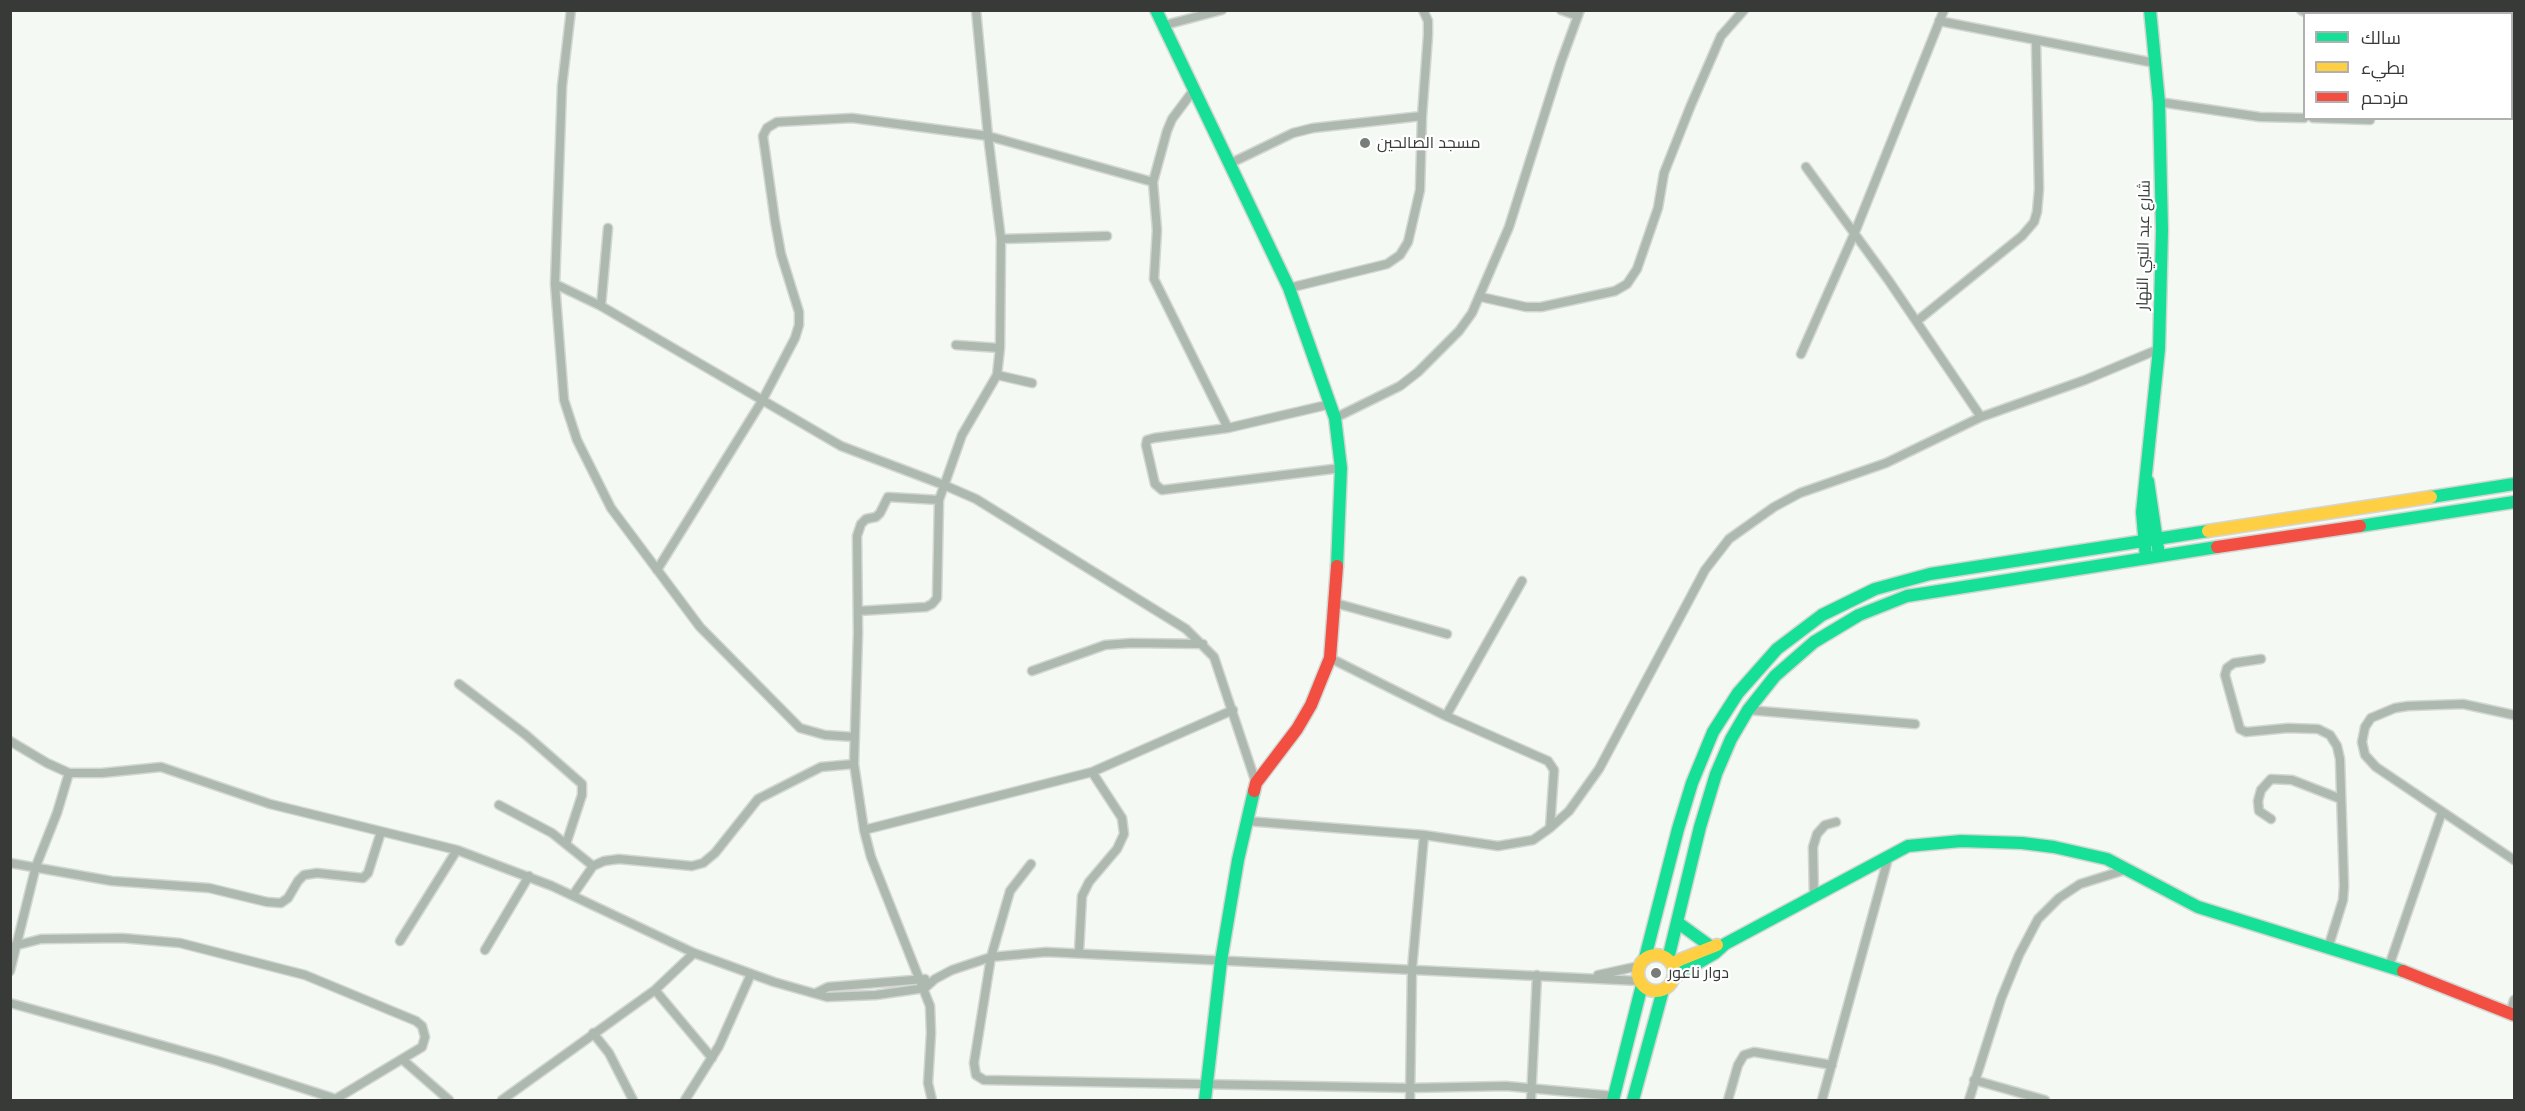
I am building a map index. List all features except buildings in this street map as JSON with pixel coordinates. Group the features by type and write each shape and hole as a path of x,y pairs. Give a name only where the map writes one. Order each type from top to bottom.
{"street":[{"path":"571,10 562,86 555,284 564,400 576,440 610,508 700,627 793,723 816,733 855,737"},
{"path":"858,611 926,607 937,598 939,500 962,435 997,375 1000,348 1001,239 976,10"},
{"path":"1156,10 1289,288 1331,404 1341,468 1335,603 1330,658 1311,705 1297,729 1256,783 1246,821 1221,961 1205,1101"},
{"path":"1165,25 1222,10"},
{"path":"1289,288 1387,264 1400,255 1408,242 1420,189 1428,35 1428,21 1423,10"},
{"path":"1335,418 1400,386 1418,372 1460,332 1481,297 1509,227 1561,62 1579,13 1561,10"},
{"path":"1481,297 1526,307 1541,307 1615,291 1628,284 1637,269 1658,208 1664,172 1695,94 1722,36 1744,10"},
{"path":"1801,354 1856,232 1944,10"},
{"name":"شارع عبد النبي النهار","path":"2146,558 2142,512 2158,350 2162,230 2158,102 2150,10"},
{"path":"1939,21 2155,63"},
{"path":"1917,321 2022,236 2034,222 2039,189 2036,41"},
{"path":"1193,91 1172,119 1153,182 1157,230 1154,279 1228,428"},
{"path":"2158,102 2260,117 2303,118"},
{"path":"1229,164 1293,133 1313,128 1422,116"},
{"path":"657,570 762,400 795,338 799,325 799,312 781,254 775,220 762,136 767,128 777,122 852,118 988,136 1153,182"},
{"path":"1806,167 1856,232 1981,417"},
{"path":"601,306 608,228"},
{"path":"1001,239 1107,236"},
{"path":"555,284 601,306 842,446 976,499 1186,629 1214,657 1256,783"},
{"path":"956,345 1000,348"},
{"path":"1246,821 1424,835 1510,846 1533,840 1569,811 1599,769 1708,565 1729,539 1774,507 1800,493 1893,460 1981,417 2085,380 2158,350"},
{"path":"997,375 1032,382"},
{"path":"1331,404 1228,428 1147,440 1146,445 1158,488 1162,490 1341,468"},
{"name":"شارع عبد النبي النهار","path":"2147,479 2154,508 2159,555"},
{"path":"1031,864 1010,891 991,957 974,1063 974,1071 978,1078 1001,1082 1410,1089 1506,1086 1614,1098 1641,983 1642,962 1678,829 1702,757 1713,732 1738,693 1777,649 1815,620 1847,601 1902,581 1930,574 2514,484"},
{"path":"932,1101 928,1083 932,1017 925,988 884,892 864,830 854,764 858,611 857,536 861,524 866,519 880,513 888,497 939,500"},
{"path":"1674,976 1670,961 1677,922 1700,827 1716,774 1748,710 1775,676 1801,653 1839,626 1881,605 1907,596 2159,555 2514,502"},
{"path":"1446,716 1522,581"},
{"path":"1335,603 1447,634"},
{"path":"1032,671 1105,645 1203,644"},
{"path":"1330,658 1551,765 1554,770 1550,828"},
{"path":"2261,659 2234,663 2227,668 2225,675 2240,729 2246,732 2288,728 2318,729 2330,735 2337,746 2340,759 2345,865 2343,900 2328,948"},
{"path":"459,684 526,735 582,784 582,795 566,844"},
{"path":"2514,715 2463,704 2420,704 2395,708 2376,715 2368,722 2362,742 2365,755 2370,762 2514,860"},
{"path":"864,830 1092,772 1233,710"},
{"path":"1748,710 1916,724"},
{"path":"10,741 69,773 102,773 162,767 270,804 457,850 529,876 694,954 751,974 835,997 925,988 935,979 952,970 991,957 1079,952 1221,961 1589,977 1641,983 1652,991 1663,990"},
{"path":"573,896 593,866 619,859 692,866 703,863 715,853 758,799 821,767 854,764"},
{"path":"1079,952 1082,897 1089,882 1122,842 1124,828 1122,818 1092,772"},
{"path":"10,971 13,947 36,866 57,813 69,773"},
{"path":"2271,819 2263,816 2259,811 2258,801 2261,790 2271,779 2292,780 2342,799"},
{"path":"499,805 535,823 593,866"},
{"path":"2389,966 2442,812"},
{"path":"1814,897 1813,847 1817,834 1825,825 1836,822"},
{"path":"10,863 111,881 209,888 267,902 281,903 288,898 297,881 304,875 317,873 363,878 368,873 381,832"},
{"path":"1410,1101 1412,969 1424,835"},
{"path":"1633,1101 1663,990 1674,976 1715,953 1725,944 1890,855 1920,843 1961,841 2022,843 2090,854 2129,869 2198,907 2389,966 2512,1015 2514,1000"},
{"path":"400,941 457,850"},
{"path":"1822,1101 1890,855"},
{"path":"1969,1101 1974,1080 2012,973 2038,919 2059,898 2080,884 2129,869"},
{"path":"485,950 529,876"},
{"path":"1677,922 1710,946"},
{"path":"10,1003 218,1061 335,1100 403,1060 424,1042 424,1031 416,1021 288,970 196,947 154,940 41,939 13,947"},
{"path":"1670,961 1710,946 1725,944"},
{"path":"503,1100 655,990 694,954"},
{"path":"1589,977 1661,955 1670,961"},
{"path":"685,1101 712,1058 751,974"},
{"path":"1531,1101 1537,975"},
{"path":"816,993 828,987 935,979"},
{"path":"655,990 712,1058"},
{"path":"593,1033 609,1053 633,1101"},
{"path":"1728,1101 1738,1065 1744,1055 1754,1052 1832,1065"},
{"path":"403,1060 449,1101"},
{"path":"1974,1080 2045,1101"}],"traffic: fast":[{"path":"1156,10 1289,288 1335,418 1341,468 1337,566"},
{"path":"2146,558 2142,512 2159,349 2162,230 2159,102 2150,10"},
{"path":"2148,481 2159,555"},
{"path":"2431,497 2514,484"},
{"path":"2360,526 2514,502"},
{"path":"1645,958 1678,829 1692,783 1713,732 1738,693 1777,649 1822,615 1875,589 1930,574 2208,531"},
{"path":"1668,959 1700,827 1716,774 1731,739 1748,710 1775,676 1814,642 1859,615 1907,596 2217,547"},
{"path":"1205,1100 1221,961 1238,860 1254,791"},
{"path":"1674,977 1715,953 1725,944 1908,846 1961,841 2022,843 2054,847 2107,859 2198,907 2403,971"},
{"path":"1677,922 1710,946"},
{"path":"1613,1100 1642,985"},
{"path":"1633,1100 1663,990"}],"traffic: slow":[{"path":"2208,531 2431,497"},
{"path":"1672,963 1717,945"},
{"path":"1656,955 1669,960 1674,973 1669,986 1656,991 1643,986 1638,973 1643,960 1656,955"}],"traffic: jam":[{"path":"2217,547 2360,526"},
{"path":"1254,791 1256,783 1297,729 1311,705 1330,658 1337,566"},
{"path":"2403,971 2514,1015"}],"place":[{"name":"مسجد الصالحين","path":"1365,143"},
{"name":"دوار ناعور","path":"1656,973"}]}
